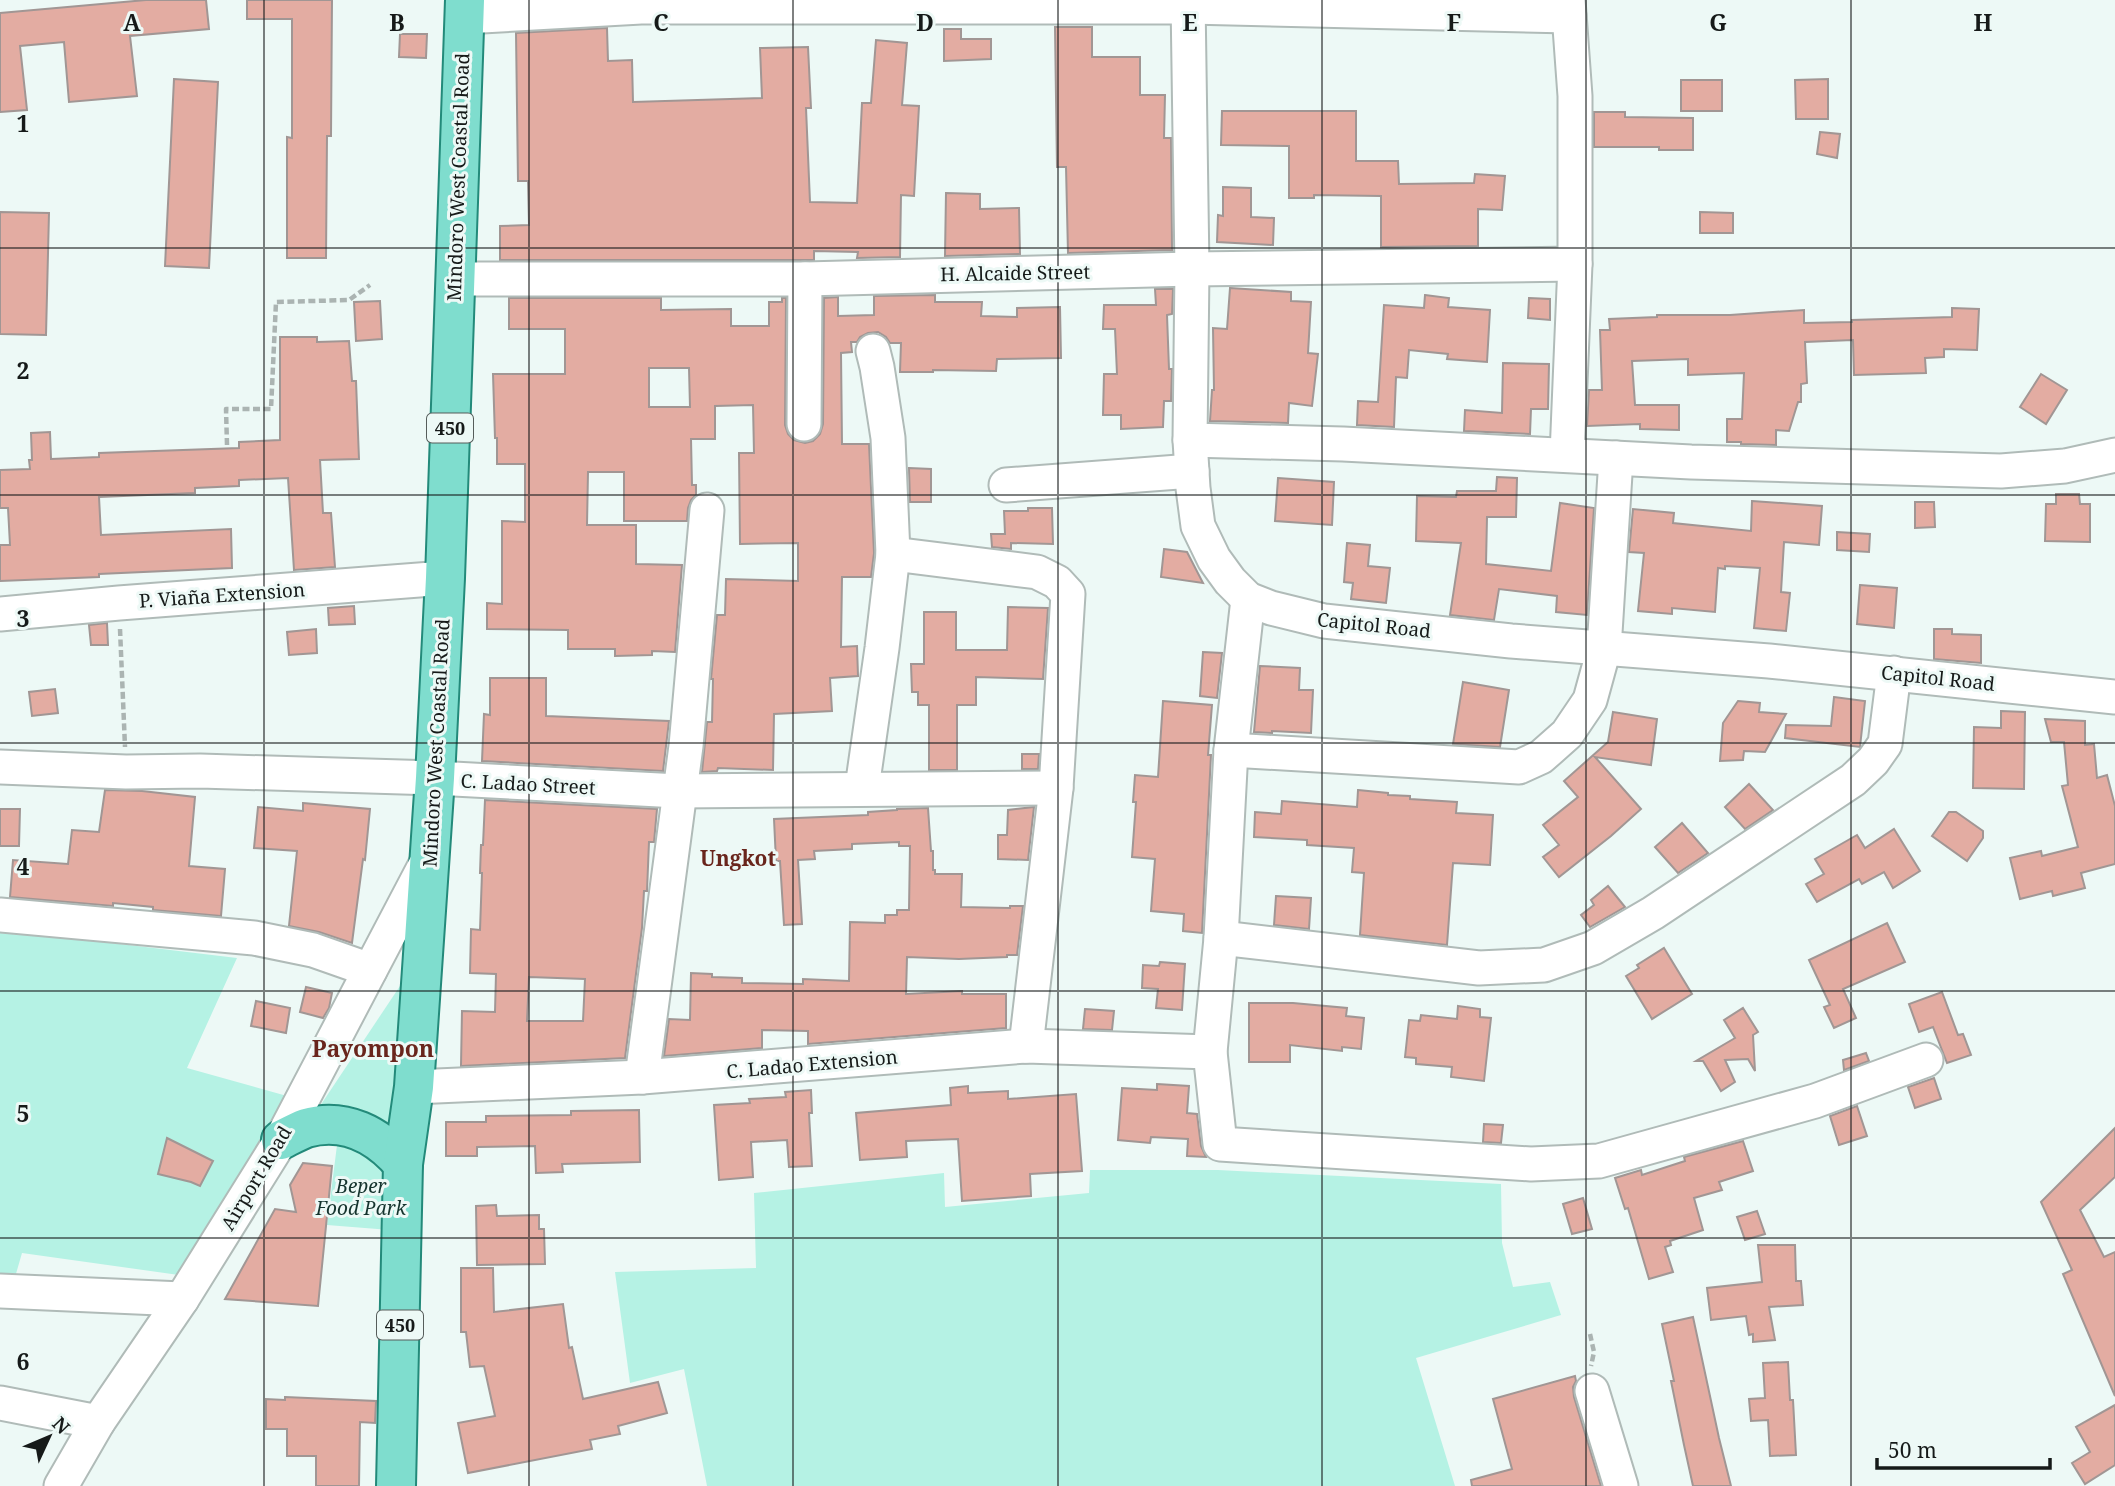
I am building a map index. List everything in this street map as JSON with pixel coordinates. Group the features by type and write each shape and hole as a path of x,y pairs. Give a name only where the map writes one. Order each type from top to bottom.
{"main road":[{"name":"Mindoro West Coastal Road","path":"396,1486 403,1164 414,1087 435,778 445,578 464,8"},
{"path":"281,1140 307,1128 337,1125 354,1128 376,1138 403,1164"}],"street":[{"path":"464,8 1188,4 1569,8 1575,96 1575,264 1567,455"},
{"name":"Capitol Road","path":"1188,4 1192,269 1191,456 1198,526 1214,559 1248,599 1271,608 1324,621 1604,649 1894,673 2115,697"},
{"name":"H. Alcaide Street","path":"455,279 806,279 1192,269 1575,264"},
{"path":"804,424 806,279"},
{"path":"862,788 893,554 888,438 873,351"},
{"path":"1006,485 1191,456 1356,445 1691,462 2001,471 2065,466 2115,455"},
{"path":"1231,750 1519,767 1541,757 1567,734 1590,700 1604,649 1616,458"},
{"path":"642,1077 685,747 707,510"},
{"path":"893,554 1037,572 1057,583 1068,594 1056,788 1026,1046"},
{"name":"P. Viaña Extension","path":"0,614 445,578"},
{"path":"1248,599 1231,750 1221,938 1210,1052 1220,1144 1531,1164 1599,1161 1815,1101 1926,1060"},
{"path":"1221,938 1479,968 1544,965 1594,948 1653,913 1863,771 1885,744 1894,673"},
{"name":"C. Ladao Street","path":"0,767 435,778 678,791 1056,788"},
{"name":"Airport Road","path":"61,1486 98,1422 182,1299 281,1140 430,856"},
{"path":"0,915 254,938 313,950 370,970"},
{"name":"C. Ladao Extension","path":"414,1087 642,1077 1026,1046 1210,1052"},
{"path":"0,1291 182,1299"},
{"path":"1592,1391 1621,1486"},
{"path":"0,1403 98,1422"}],"path":[{"path":"227,446 226,409 271,409 276,302 349,300 370,285"},
{"path":"119,603 126,772"}],"green space":[{"path":"0,933 87,940 237,958 187,1068 287,1096 186,1276 22,1253 11,1291 0,1289"},
{"path":"402,983 397,1137 318,1109"},
{"name":"Beper Food Park","path":"337,1145 355,1148 376,1159 393,1184 390,1230 327,1225"},
{"path":"1090,1170 1218,1170 1501,1184 1502,1243 1513,1287 1550,1282 1561,1315 1416,1358 1455,1486 707,1486 684,1369 630,1383 615,1272 756,1268 754,1193 944,1173 945,1207 1089,1193"}],"building":[{"path":"146,0 206,0 209,29 130,36 137,96 69,102 64,42 20,46 27,110 0,112 0,13"},
{"path":"247,0 332,0 331,136 327,136 326,258 287,258 287,137 292,138 292,19 247,19"},
{"path":"1055,27 1092,27 1092,57 1140,57 1140,95 1165,95 1164,138 1171,138 1172,250 1068,253 1066,167 1057,167"},
{"path":"607,28 608,61 632,60 633,102 762,98 760,48 808,47 811,108 806,108 810,202 857,203 862,103 871,103 876,40 907,43 902,105 919,106 914,196 901,195 900,257 857,258 858,252 814,251 814,260 500,260 500,226 529,225 528,181 518,181 516,33"},
{"path":"944,29 961,29 961,39 991,39 991,59 944,61"},
{"path":"400,34 427,34 426,58 399,57"},
{"path":"174,79 218,82 209,268 165,266"},
{"path":"1828,79 1828,119 1796,119 1795,80"},
{"path":"1681,80 1722,80 1722,111 1681,111"},
{"path":"1222,111 1356,111 1356,161 1398,161 1399,184 1474,183 1475,174 1505,176 1502,210 1478,209 1478,246 1381,247 1381,196 1314,195 1314,198 1289,198 1289,146 1221,145"},
{"path":"1594,112 1625,112 1625,117 1693,118 1693,150 1594,147"},
{"path":"1820,132 1840,134 1837,158 1817,154"},
{"path":"1223,187 1251,188 1251,217 1274,218 1273,245 1217,242 1218,215 1223,216"},
{"path":"946,193 980,194 980,209 1019,208 1020,254 945,256"},
{"path":"0,212 49,213 46,335 0,334"},
{"path":"1700,212 1733,213 1733,233 1700,233"},
{"path":"1230,288 1291,292 1291,301 1311,302 1308,353 1318,354 1312,406 1289,403 1288,423 1210,421 1214,390 1213,328 1227,329"},
{"path":"1155,289 1173,289 1172,314 1167,315 1169,369 1172,369 1171,401 1164,401 1163,427 1121,429 1121,415 1103,415 1104,374 1117,374 1115,329 1103,329 1104,305 1156,305"},
{"path":"935,295 935,302 982,302 981,316 1017,317 1017,308 1060,307 1061,358 997,359 996,371 900,372 901,343 890,343 878,332 868,333 857,342 851,342 852,352 841,353 842,444 869,444 874,553 871,577 842,577 841,647 857,646 858,676 830,678 832,711 774,714 773,770 718,768 717,771 702,772 707,722 712,722 711,679 717,615 725,615 726,579 798,581 798,543 740,544 739,453 754,453 753,405 715,406 715,439 691,439 692,485 696,485 696,495 688,508 687,521 624,521 624,472 588,472 587,525 636,525 636,564 682,565 675,652 652,651 652,655 615,656 615,649 568,649 568,630 487,629 487,603 502,604 502,521 525,522 525,464 497,464 493,374 565,374 565,329 509,329 509,298 661,298 661,310 731,309 731,326 769,326 769,302 782,302 782,298 786,298 785,425 794,440 805,443 813,441 820,434 823,424 824,298 838,297 838,316 874,315 874,296","holes":["649,368 689,368 690,407 649,407"]},
{"path":"1425,295 1449,298 1448,307 1490,310 1487,362 1447,359 1448,354 1409,350 1407,378 1396,377 1394,427 1357,425 1358,401 1378,402 1384,305 1424,308"},
{"path":"1529,298 1550,299 1550,320 1528,318"},
{"path":"380,301 382,339 356,341 354,302"},
{"path":"1952,308 1979,309 1977,350 1944,349 1944,357 1925,358 1926,373 1854,375 1853,340 1805,342 1807,383 1801,384 1801,402 1798,402 1789,431 1776,430 1776,445 1727,442 1727,419 1742,419 1744,373 1688,375 1688,359 1632,361 1635,405 1679,405 1679,430 1640,429 1640,424 1587,426 1589,390 1602,390 1600,330 1610,330 1609,319 1804,310 1804,323 1852,322 1952,317"},
{"path":"280,337 317,337 317,342 349,341 352,381 356,381 359,459 320,460 323,513 331,513 335,567 294,570 288,478 239,480 239,486 195,488 195,493 99,497 101,535 231,529 232,568 0,581 0,545 10,545 8,508 0,508 0,470 30,469 31,433 50,432 51,459 99,457 99,453 239,448 239,442 280,440"},
{"path":"1503,363 1549,364 1548,409 1531,409 1530,434 1464,431 1465,410 1502,413"},
{"path":"2041,374 2067,390 2046,424 2020,407"},
{"path":"909,468 931,469 931,502 910,502"},
{"path":"1497,477 1517,478 1516,517 1487,517 1486,564 1551,571 1560,503 1594,508 1587,615 1556,612 1557,596 1499,589 1494,620 1450,615 1461,543 1416,541 1417,496 1456,497 1457,491 1496,491"},
{"path":"1278,478 1334,482 1332,525 1275,521"},
{"path":"2056,494 2079,494 2080,504 2090,504 2090,542 2045,541 2046,504 2056,504"},
{"path":"1752,501 1822,506 1819,545 1784,542 1781,592 1790,593 1786,631 1754,628 1760,568 1718,568 1715,612 1672,608 1672,614 1638,611 1644,553 1629,552 1633,509 1674,513 1673,523 1751,531"},
{"path":"1915,502 1934,502 1935,527 1915,528"},
{"path":"1028,508 1052,508 1053,544 1011,543 1011,549 992,547 991,534 1005,534 1004,511 1028,511"},
{"path":"1837,532 1870,534 1869,552 1837,550"},
{"path":"1347,543 1370,545 1368,566 1390,568 1386,603 1351,599 1353,583 1344,582"},
{"path":"1164,549 1187,552 1203,583 1161,577"},
{"path":"1860,585 1897,588 1894,628 1857,624"},
{"path":"354,606 355,624 329,625 328,608"},
{"path":"1008,607 1048,608 1043,679 976,677 976,705 957,705 957,770 929,770 929,705 918,705 918,692 912,692 911,664 924,664 924,612 956,612 956,650 1007,650"},
{"path":"107,623 108,645 91,645 89,625"},
{"path":"316,629 317,653 289,655 287,632"},
{"path":"1934,629 1952,629 1952,634 1981,635 1981,663 1934,659"},
{"path":"1203,652 1222,653 1217,698 1200,696"},
{"path":"1260,666 1300,668 1299,690 1313,690 1311,733 1254,732"},
{"path":"490,678 546,678 546,716 669,721 663,771 482,761 484,714 490,715"},
{"path":"1463,682 1509,690 1500,747 1453,744"},
{"path":"55,689 58,713 32,716 29,692"},
{"path":"1834,697 1865,701 1860,747 1785,738 1786,725 1831,726"},
{"path":"1163,701 1212,705 1202,933 1183,931 1184,914 1151,911 1155,859 1132,857 1135,775 1158,777"},
{"path":"1738,701 1760,703 1759,712 1786,714 1765,752 1744,751 1743,760 1720,761 1723,723"},
{"path":"2001,711 2025,712 2024,789 1973,788 1974,727 2001,728"},
{"path":"1613,712 1657,719 1651,765 1595,757 1641,809 1559,877 1543,857 1559,845 1543,825 1578,797 1564,781 1608,742"},
{"path":"2045,719 2085,721 2085,745 2094,744 2097,778 2107,775 2115,806 2115,864 2081,873 2085,888 2053,896 2052,891 2020,899 2010,858 2041,851 2042,856 2078,847 2062,786 2068,785 2064,742 2051,742"},
{"path":"1022,754 1039,754 1038,769 1022,769"},
{"path":"1749,784 1773,810 1745,829 1725,807"},
{"path":"105,790 195,797 189,866 225,869 221,916 153,910 153,907 113,903 113,906 10,897 13,860 68,864 72,830 99,832"},
{"path":"1358,790 1410,796 1410,799 1457,802 1456,813 1493,815 1490,865 1453,863 1447,945 1360,935 1364,873 1352,872 1354,848 1307,845 1307,840 1254,837 1255,812 1281,814 1282,801 1357,807"},
{"path":"485,800 657,809 654,842 649,842 647,891 644,891 642,928 625,1058 461,1066 462,1011 495,1012 496,974 470,973 471,929 480,930","holes":["529,977 585,979 583,1021 527,1021"]},
{"path":"303,803 370,809 352,943 289,926 297,851 254,848 258,807 303,811"},
{"path":"1034,807 1028,860 998,859 998,835 1007,835 1008,810"},
{"path":"928,808 933,870 935,874 962,874 961,907 1023,906 1017,955 959,959 907,957 906,994 962,991 962,994 1006,994 1006,1028 808,1044 808,1031 762,1030 762,1048 664,1056 669,1019 690,1020 691,973 742,978 742,983 803,984 803,979 849,981 850,922 885,923 885,915 897,915 897,910 909,910 910,846 899,846 899,842 852,844 852,849 814,851 815,859 798,860 802,924 784,925 774,819 868,815 868,812"},
{"path":"0,809 20,809 19,846 0,846"},
{"path":"1949,812 1956,812 1983,831 1983,838 1967,861 1932,836"},
{"path":"1682,823 1708,853 1678,873 1655,847"},
{"path":"1894,829 1920,871 1893,888 1884,872 1862,884 1859,879 1817,902 1806,884 1824,874 1815,859 1857,835 1865,848"},
{"path":"1608,886 1625,907 1590,927 1581,915 1594,905 1591,900"},
{"path":"1276,896 1311,898 1309,929 1274,925"},
{"path":"1887,923 1905,962 1843,989 1856,1018 1834,1028 1824,1007 1830,1005 1809,960"},
{"path":"1664,948 1692,994 1652,1019 1626,976 1639,968 1637,965"},
{"path":"1160,962 1185,964 1182,1010 1156,1008 1158,989 1142,988 1143,965 1159,966"},
{"path":"306,987 332,993 329,1008 323,1018 300,1012"},
{"path":"1942,992 1958,1035 1963,1034 1971,1055 1947,1063 1933,1027 1919,1032 1909,1004"},
{"path":"256,1001 290,1008 286,1033 251,1026"},
{"path":"1249,1003 1293,1003 1347,1008 1346,1016 1364,1018 1361,1049 1342,1047 1342,1051 1290,1045 1290,1062 1249,1062"},
{"path":"1458,1006 1480,1009 1480,1017 1491,1018 1484,1081 1451,1077 1452,1067 1416,1064 1416,1058 1405,1057 1409,1020 1420,1021 1421,1015 1457,1019"},
{"path":"1743,1008 1758,1032 1753,1035 1755,1071 1748,1059 1725,1060 1735,1082 1721,1091 1703,1061 1696,1061 1735,1038 1724,1020"},
{"path":"1085,1009 1114,1011 1112,1030 1083,1029"},
{"path":"1866,1053 1869,1061 1844,1070 1843,1060"},
{"path":"1934,1078 1941,1099 1915,1108 1908,1087"},
{"path":"1157,1084 1189,1086 1187,1113 1197,1114 1201,1146 1206,1157 1187,1156 1188,1139 1151,1137 1150,1143 1118,1140 1122,1088 1157,1090"},
{"path":"968,1086 968,1093 1008,1091 1008,1099 1076,1094 1082,1171 1030,1174 1031,1196 962,1201 958,1139 906,1141 907,1157 860,1160 856,1113 951,1105 950,1088"},
{"path":"811,1090 812,1113 809,1113 812,1166 789,1167 787,1140 751,1142 753,1177 719,1180 714,1105 750,1103 749,1099 786,1097 785,1092"},
{"path":"1857,1106 1867,1136 1839,1145 1830,1116"},
{"path":"639,1110 640,1162 562,1164 563,1172 536,1173 535,1146 477,1147 477,1156 446,1156 446,1122 486,1122 486,1116 571,1115 571,1111"},
{"path":"1484,1124 1503,1125 1501,1143 1483,1142"},
{"path":"2115,1128 2115,1177 2080,1210 2104,1257 2115,1252 2115,1396 2063,1274 2072,1270 2041,1202"},
{"path":"167,1138 213,1161 200,1186 158,1174"},
{"path":"1743,1141 1753,1171 1719,1182 1722,1190 1694,1198 1703,1230 1670,1241 1671,1245 1665,1247 1673,1272 1649,1279 1628,1208 1625,1209 1615,1178 1641,1170 1642,1175 1685,1161 1684,1157"},
{"path":"303,1163 332,1166 318,1306 225,1299 275,1209 296,1212 290,1185"},
{"path":"1583,1198 1592,1229 1572,1234 1563,1204"},
{"path":"496,1205 497,1216 539,1215 539,1229 544,1229 545,1264 477,1265 476,1206"},
{"path":"1757,1211 1765,1234 1745,1240 1737,1217"},
{"path":"1758,1245 1795,1245 1796,1281 1801,1281 1803,1305 1769,1307 1775,1340 1753,1342 1746,1316 1711,1320 1707,1288 1762,1282"},
{"path":"461,1268 493,1268 494,1312 563,1304 569,1348 572,1347 583,1399 658,1382 667,1413 618,1426 620,1434 590,1440 592,1449 468,1473 458,1423 495,1416 484,1366 470,1367 466,1332 461,1332"},
{"path":"1693,1317 1731,1486 1693,1486 1662,1324"},
{"path":"1788,1362 1796,1455 1770,1456 1768,1420 1751,1421 1749,1399 1765,1398 1763,1363"},
{"path":"1575,1376 1574,1397 1601,1486 1472,1486 1471,1480 1512,1469 1493,1399"},
{"path":"285,1397 376,1401 375,1423 360,1422 359,1486 316,1486 316,1456 287,1456 287,1429 266,1429 266,1399 285,1400"},
{"path":"2115,1405 2115,1465 2085,1484 2072,1463 2090,1452 2076,1427"}],"district":[{"name":"Ungkot","path":"738,858"},
{"name":"Payompon","path":"373,1048"}]}
